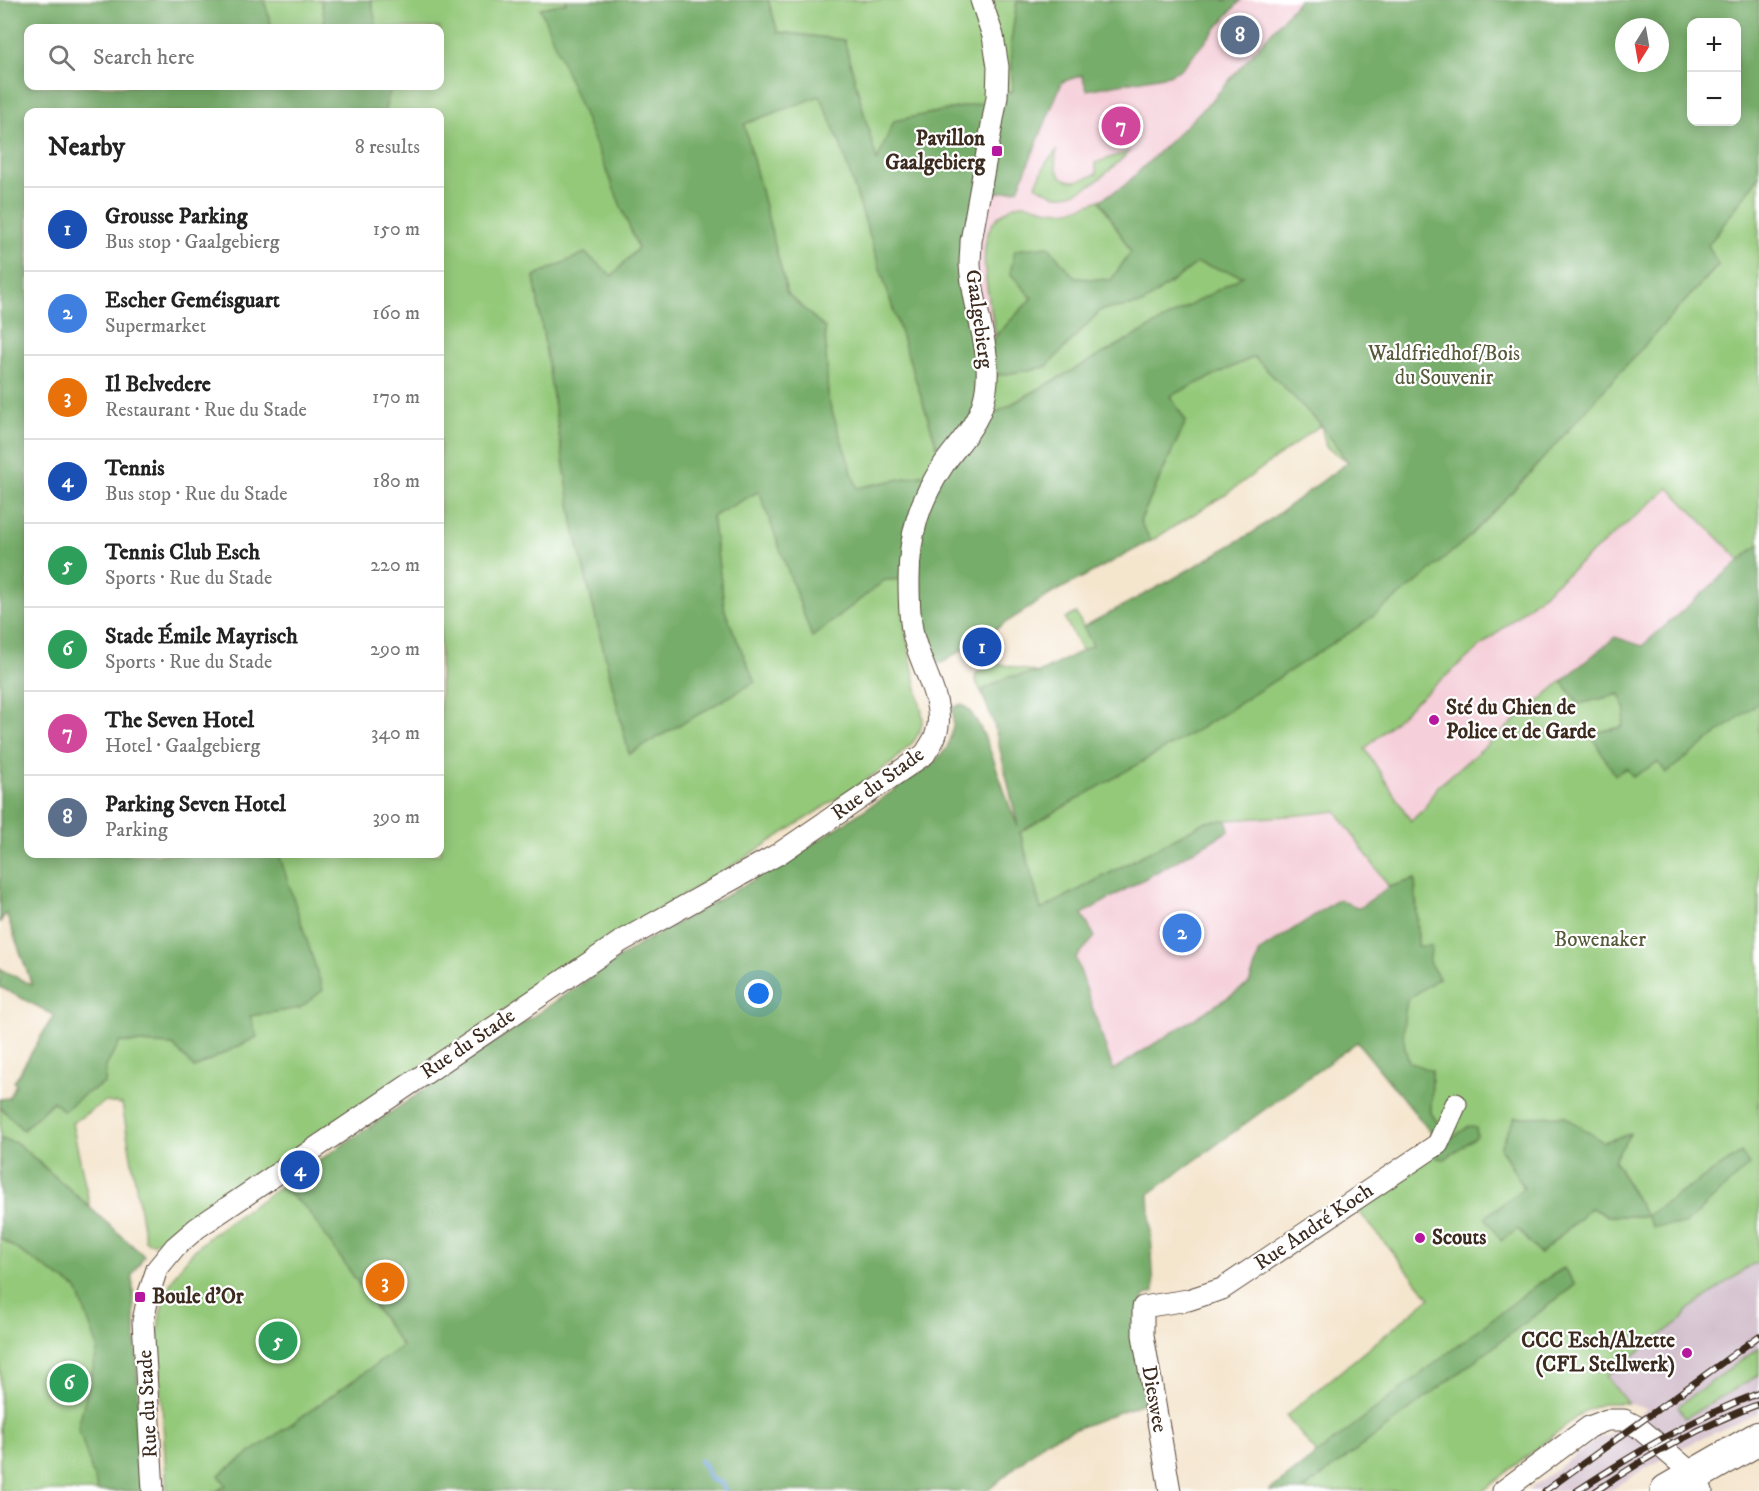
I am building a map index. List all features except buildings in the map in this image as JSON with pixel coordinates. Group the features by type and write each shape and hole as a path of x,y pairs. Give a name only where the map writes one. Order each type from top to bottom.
{"main road":[{"path":"1688,1486 1759,1438"}],"street":[{"name":"Gaalgebierg","path":"933,690 922,666 912,632 909,579 914,527 932,485 973,426 983,403 988,377 970,265 971,241 997,98 998,67 993,36 981,0"},
{"name":"Rue du Stade","path":"153,1491 143,1321 149,1293 158,1269 175,1247 197,1228 620,942 780,853 925,754 936,734 939,716 933,690"},
{"name":"Rue André Koch","path":"1143,1307 1188,1300 1222,1289 1438,1144 1456,1104"},
{"name":"Dieswee","path":"1143,1307 1143,1335 1170,1491"},
{"path":"1503,1491 1589,1427 1607,1420 1624,1420 1638,1427 1688,1486"}],"shaded area":[{"path":"1241,0 1299,0 1214,98 1124,186 1101,200 996,337 985,348 970,265 979,195 1018,188 1062,82 1082,75 1087,90 1169,75 1181,69"},
{"name":"Sté du Chien de Police et de Garde","path":"1670,488 1741,561 1642,646 1615,637 1437,788 1424,809 1411,821 1365,749 1415,702"},
{"path":"1336,811 1389,887 1359,909 1339,899 1260,950 1249,984 1113,1070 1076,958 1095,937 1082,914 1228,831 1227,820 1304,816"},
{"path":"1759,1262 1759,1348 1679,1406 1686,1418 1759,1375 1759,1413 1689,1444 1610,1491 1528,1491 1598,1438 1607,1436 1647,1409 1627,1403 1605,1376 1683,1319 1689,1309"}],"green space":[{"path":"0,0 264,0 271,24 24,24 24,90 390,91 385,108 24,108 24,858 280,858 323,990 300,1008 250,1016 257,1037 194,1068 173,1045 120,1042 106,1066 105,1083 85,1094 63,1111 53,1101 23,1130 0,1107 0,1099 9,1098 16,1084 14,1082 54,1015 0,987 0,969 32,985 6,913 0,922"},
{"path":"264,0 321,0 325,24 271,24"},
{"path":"321,0 371,0 376,24 325,24"},
{"path":"371,0 566,0 567,3 541,8 638,248 612,276 534,277 574,528 629,753 754,682 725,611 712,516 760,491 812,637 885,580 901,579 906,635 923,718 920,731 914,741 892,763 740,861 617,935 194,1219 154,1243 149,1243 145,1240 122,1104 104,1102 72,1123 90,1207 17,1143 0,1139 0,1107 23,1130 54,1101 63,1111 85,1094 105,1083 106,1066 120,1042 173,1045 250,1016 300,1008 280,858 444,858 444,108 385,108 390,90 444,90 444,24 376,24"},
{"name":"Waldfriedhof/Bois du Souvenir","path":"566,0 768,0 778,32 844,40 877,161 894,121 986,102 1013,91 1011,42 1017,1 1241,0 1181,69 1169,75 1087,90 1082,75 1062,82 1018,189 979,196 971,241 985,347 1032,298 1010,273 1015,250 1048,246 1075,278 1111,280 1131,252 1100,200 1124,186 1214,98 1299,0 1759,0 1759,176 1708,245 1718,265 1524,480 1467,539 1416,583 1360,626 1199,729 1020,832 1041,910 1205,822 1227,820 1229,831 1082,914 1095,937 1076,958 1113,1070 1249,984 1260,951 1339,899 1359,908 1389,887 1415,879 1418,946 1432,946 1429,962 1439,978 1407,1000 1404,1016 1406,1054 1409,1062 1432,1071 1431,1113 1449,1140 1469,1126 1476,1128 1477,1136 1445,1159 1437,1158 1435,1150 1441,1145 1357,1042 1149,1194 1154,1292 1143,1296 1138,1334 1143,1403 1047,1440 987,1491 217,1491 226,1485 219,1475 402,1346 306,1208 280,1187 642,943 787,861 931,766 947,748 953,727 953,708 961,704 970,712 987,741 1018,826 994,724 981,691 1008,677 1039,673 1093,645 1083,627 1252,533 1348,462 1321,425 1254,357 1170,396 1186,421 1140,521 1151,541 1051,594 942,663 933,661 925,645 909,579 885,580 812,637 759,491 712,517 725,611 755,682 629,754 574,528 534,276 585,253 612,276 638,248 540,8 566,3","holes":["820,96 840,143 943,465 940,471 857,488 828,399 825,328 787,293 744,124","1197,263 1243,276 974,425 988,377 1046,367 1101,310 1142,304"]},
{"path":"768,0 1029,0 1017,1 1011,42 1013,91 986,102 894,121 877,162 844,40 778,32"},
{"path":"1759,0 1759,89 1741,125 1741,18 1687,18 1687,126 1740,126 1612,379 1718,266 1708,245 1759,176 1759,544 1741,561 1669,488 1415,702 1365,749 1411,821 1424,809 1436,788 1562,681 1579,704 1620,694 1626,711 1622,727 1590,734 1615,774 1626,767 1658,762 1667,772 1759,702 1759,1262 1689,1309 1683,1319 1606,1376 1627,1403 1605,1403 1583,1412 1483,1491 1365,1491 1363,1489 1361,1491 1302,1491 1575,1285 1563,1268 1535,1286 1318,1455 1286,1416 1430,1298 1356,1208 1449,1140 1431,1113 1432,1071 1409,1062 1403,1033 1418,941 1415,879 1389,887 1336,811 1205,822 1041,910 1020,832 1172,744 1271,683 1416,583 1349,462 1326,447 1321,425 1225,495 1151,541 1140,522 1186,421 1169,396 1254,357 1577,8","holes":["1564,1116 1603,1142 1629,1135 1614,1159 1646,1216 1608,1216 1591,1208 1540,1254 1518,1229 1524,1188 1500,1147"]},
{"path":"820,95 840,143 943,465 940,471 857,488 828,399 825,328 787,293 744,124"},
{"path":"1057,150 1055,160 1059,174 1073,181 1097,174 1095,163 1130,151 1095,182 1074,193 1064,195 1053,194 1036,185 1046,163"},
{"path":"1100,200 1131,252 1111,280 1075,278 1048,246 1010,273 1032,298 996,337 985,271 987,237 993,223 1003,213 1018,205 1064,211"},
{"path":"1197,263 1244,276 973,425 988,377 1046,367 1101,310 1142,304"},
{"path":"1759,544 1759,702 1666,773 1658,762 1633,777 1626,768 1615,775 1590,734 1622,727 1626,711 1620,694 1579,704 1562,681 1615,637 1642,646"},
{"path":"1076,613 1093,645 1082,651 1065,619"},
{"path":"996,663 1039,673 1008,677 981,691 975,680 976,674 990,664"},
{"path":"1564,1116 1603,1142 1630,1134 1614,1160 1646,1216 1608,1216 1591,1208 1540,1254 1518,1229 1501,1241 1485,1217 1524,1188 1500,1147 1515,1117"},
{"path":"0,1139 17,1143 144,1256 132,1275 144,1491 98,1491 78,1427 98,1348 77,1289 0,1238"},
{"path":"1741,1153 1749,1165 1686,1224 1653,1227 1646,1216"},
{"path":"0,1162 132,1275 144,1491 0,1491"},
{"path":"280,1187 306,1208 402,1346 219,1475 226,1485 217,1491 167,1491 158,1335 162,1308 170,1284 199,1246"},
{"path":"1564,1268 1575,1285 1302,1491 1269,1491 1535,1286"},
{"path":"1759,1348 1759,1375 1685,1418 1678,1406"}],"waterway":[{"path":"700,1461 706,1467 710,1479 723,1484 725,1491"}],"railway":[{"path":"1545,1491 1759,1336"},
{"path":"1577,1491 1665,1437 1759,1393"},
{"path":"1596,1491 1675,1443 1759,1404"}],"place":[{"name":"Parking Seven Hotel","path":"1240,35"},
{"name":"The Seven Hotel","path":"1121,126"},
{"name":"Pavillon Gaalgebierg","path":"997,151"},
{"name":"Grousse Parking","path":"982,647"},
{"name":"Sté du Chien de Police et de Garde","path":"1434,720"},
{"name":"Escher Geméisguart","path":"1182,933"},
{"name":"Tennis","path":"300,1170"},
{"name":"Scouts","path":"1420,1238"},
{"name":"Il Belvedere","path":"385,1282"},
{"name":"Boule d'Or","path":"140,1297"},
{"name":"Tennis Club Esch","path":"278,1341"},
{"name":"CCC Esch/Alzette (CFL Stellwerk)","path":"1687,1353"},
{"name":"Stade Émile Mayrisch","path":"69,1383"}],"park label":[{"name":"Bowenaker","path":"1600,940"}]}
